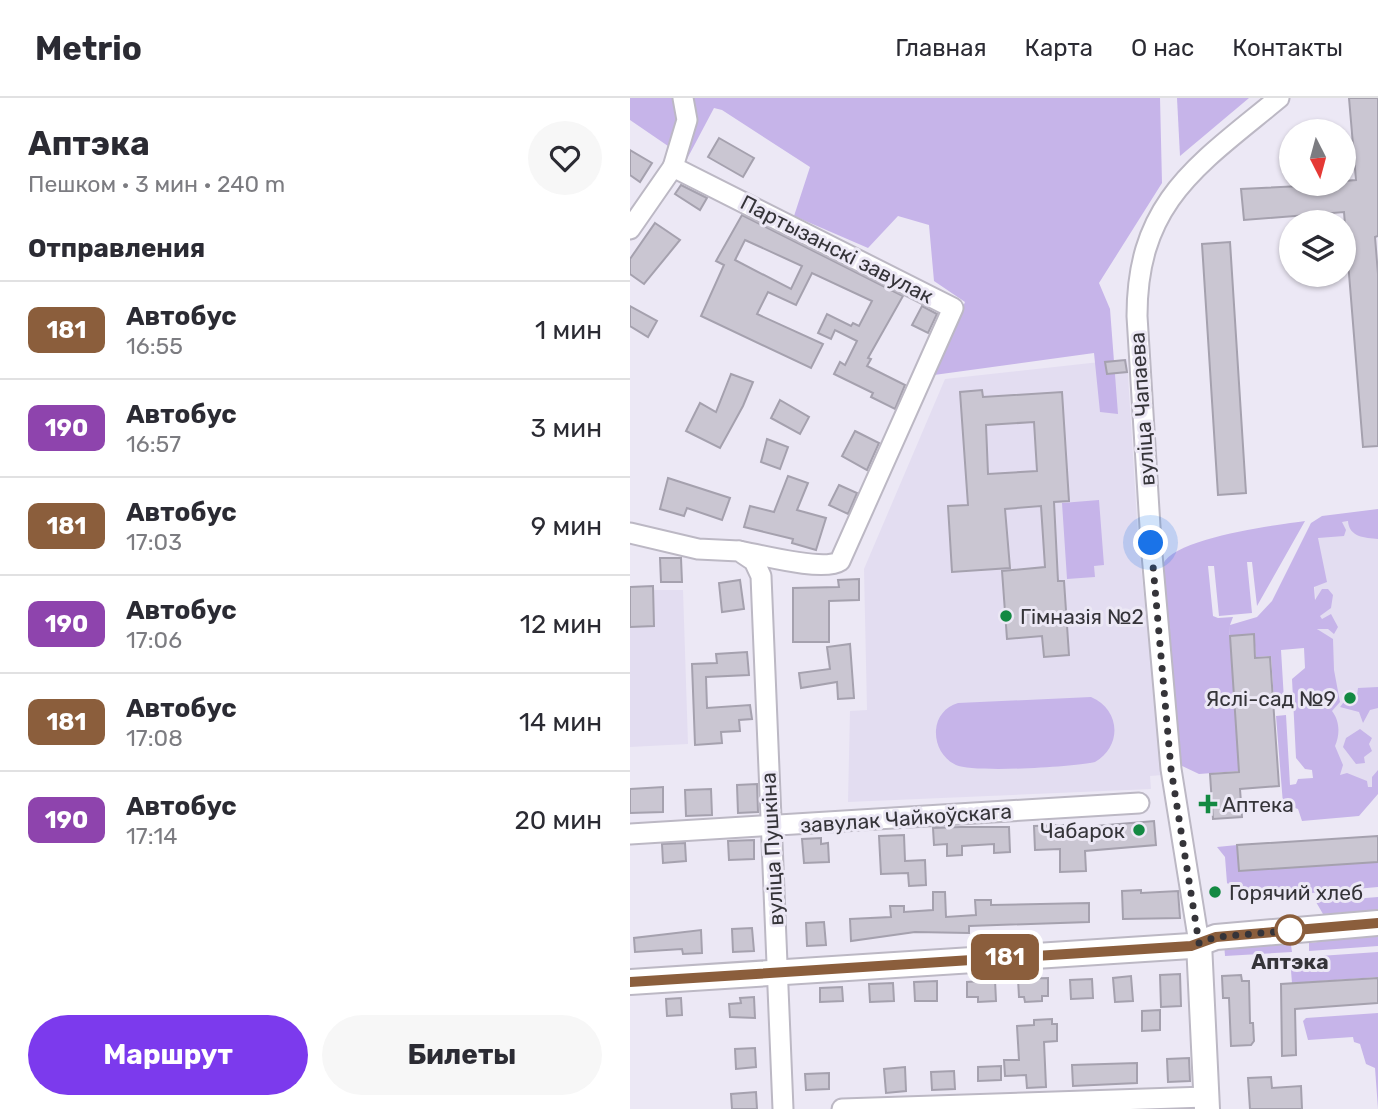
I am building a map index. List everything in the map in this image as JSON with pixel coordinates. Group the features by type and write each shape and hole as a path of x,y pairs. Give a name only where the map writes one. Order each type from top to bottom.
{"main road":[{"path":"630,982 1191,946 1216,937 1378,923"},
{"name":"вуліца Чапаева","path":"1199,943 1207,1103"}],"street":[{"path":"630,229 673,167 687,120 683,98"},
{"name":"вуліца Чапаева","path":"1199,943 1171,769 1150,530 1136,316 1139,274 1144,247 1158,216 1183,182 1206,158 1279,98"},
{"name":"Партызанскі завулак","path":"673,167 953,308 840,561 834,565 787,559"},
{"path":"630,533 698,549 739,551 787,559 763,590"},
{"path":"739,551 749,556 758,566 763,590"},
{"name":"вуліца Пушкіна","path":"763,590 783,1109"},
{"name":"завулак Чайкоўскага","path":"630,834 1139,803"},
{"path":"842,1109 1207,1103"}],"shaded area":[{"path":"630,98 1160,98 1162,183 1099,283 1110,309 1118,414 1100,412 1094,353 934,375 965,302 934,281 929,225 898,216 868,248 794,216 810,167 722,110 714,108 687,159 630,120"},
{"path":"1177,98 1249,98 1180,156"},
{"name":"Гімназія №2","path":"1127,359 1138,537 1162,775 1150,776 1151,789 848,802 850,711 867,710 864,569 945,379"},
{"path":"1099,500 1104,565 1094,566 1095,577 1067,579 1062,503"},
{"path":"1378,509 1378,539 1355,533 1348,521 1342,522 1346,530 1344,536 1318,538 1327,582 1314,587 1315,600 1322,589 1328,589 1333,595 1331,608 1320,616 1322,619 1331,614 1338,627 1334,634 1328,629 1317,629 1333,639 1334,670 1340,702 1332,711 1338,728 1335,746 1343,765 1340,775 1347,773 1367,781 1368,787 1372,787 1372,777 1378,770 1378,794 1359,816 1302,821 1298,809 1283,804 1276,716 1286,715 1290,785 1296,784 1298,779 1313,778 1312,770 1305,769 1296,758 1292,679 1305,668 1304,648 1281,650 1284,700 1274,701 1271,656 1256,657 1254,634 1230,636 1229,625 1239,771 1199,774 1178,764 1163,564 1171,555 1206,540 1305,521 1257,606 1252,562 1247,562 1252,613 1219,616 1214,566 1208,566 1213,616 1233,617 1230,625 1257,617 1272,601 1311,523 1322,516"},
{"name":"Яслі-сад №9","path":"1378,519 1378,787 1330,790 1310,524"},
{"path":"654,585 654,590 683,590 688,744 630,747 630,586"},
{"path":"1378,687 1378,708 1370,710 1363,723 1359,712 1340,707 1347,698 1357,695 1358,688"},
{"path":"1091,697 1108,710 1114,728 1110,747 1095,762 1024,768 966,767 947,759 937,741 936,730 940,717 949,707 958,703"},
{"path":"1360,729 1372,738 1369,744 1372,751 1364,757 1365,763 1356,764 1343,747 1346,738"},
{"path":"1237,845 1239,871 1378,862 1378,887 1246,899 1227,883 1225,857 1217,847"},
{"path":"1378,897 1378,910 1323,914 1316,902"},
{"path":"1378,931 1378,946 1309,951 1309,943"},
{"path":"1259,940 1291,945 1292,952 1225,956 1224,943"},
{"path":"1378,952 1378,977 1292,983 1290,958"},
{"path":"1378,1013 1378,1109 1375,1068 1366,1064 1360,1044 1354,1042 1353,1037 1308,1040 1303,1021 1306,1018"}],"building":[{"path":"1349,98 1378,98 1378,236 1375,237 1378,274 1378,446 1363,447 1350,287 1356,287 1356,210 1279,210 1279,217 1244,220 1241,189 1279,187 1279,196 1356,196 1356,119 1351,119"},
{"path":"719,138 754,158 743,177 708,157"},
{"path":"630,150 652,163 640,182 630,175"},
{"path":"681,185 707,198 700,210 675,194"},
{"path":"742,215 903,296 868,358 871,359 867,366 905,385 895,409 871,397 873,393 834,374 840,362 845,365 857,341 835,330 831,339 818,333 827,314 851,326 853,323 859,326 872,301 812,273 796,305 768,292 757,314 823,344 811,368 701,316 724,265 716,261","holes":["745,240 802,266 791,289 735,260"]},
{"path":"655,223 680,240 644,284 630,274 630,259"},
{"path":"1230,242 1246,493 1218,495 1202,244"},
{"path":"630,306 657,321 648,337 630,326"},
{"path":"922,306 937,314 928,333 912,325"},
{"path":"1125,360 1127,372 1107,374 1105,362"},
{"path":"731,374 753,382 720,448 686,431 700,403 716,412"},
{"name":"Гімназія №2","path":"982,390 983,397 1062,392 1069,501 1054,502 1058,581 1064,581 1069,655 1044,657 1042,636 1007,639 1002,571 1045,567 1041,506 1005,509 1010,568 952,572 948,506 968,505 960,392","holes":["1034,422 1037,471 988,474 986,425"]},
{"path":"780,400 809,417 800,434 771,418"},
{"path":"855,431 879,443 867,470 842,456"},
{"path":"767,439 788,447 780,469 761,462"},
{"path":"788,476 808,483 797,510 826,518 816,550 792,543 793,539 744,527 750,506 774,512"},
{"path":"668,478 730,498 722,520 687,508 684,516 660,509"},
{"path":"839,485 857,493 848,514 829,505"},
{"path":"660,558 681,558 682,582 661,582"},
{"path":"859,579 859,600 829,601 829,642 793,642 793,588 839,587 838,580"},
{"path":"740,580 744,609 722,612 719,583"},
{"path":"653,586 654,626 630,627 630,587"},
{"path":"1254,634 1255,658 1270,657 1279,786 1240,789 1242,817 1213,819 1210,774 1239,772 1230,636"},
{"path":"850,644 854,698 838,699 837,682 801,688 799,673 830,669 827,647"},
{"path":"747,652 749,675 706,677 707,708 750,705 752,719 739,720 740,731 721,732 722,743 695,745 692,664 717,663 716,654"},
{"path":"757,784 758,812 738,813 737,785"},
{"path":"663,787 663,812 630,813 630,789"},
{"path":"711,789 712,815 686,816 685,790"},
{"path":"1154,821 1156,845 1085,851 1086,871 1060,872 1060,849 1035,850 1034,826 1063,825 1064,836 1096,834 1096,826"},
{"path":"1009,827 1010,852 994,853 994,844 962,846 962,855 947,856 947,844 934,845 933,828"},
{"path":"904,835 905,861 925,860 926,885 909,886 908,873 881,874 879,836"},
{"path":"1378,836 1378,862 1239,871 1237,845"},
{"path":"821,838 821,844 828,843 829,862 804,863 802,839"},
{"path":"754,840 754,859 729,860 728,841"},
{"path":"685,843 686,861 663,863 662,844"},
{"path":"1141,890 1141,893 1178,891 1180,918 1123,919 1122,891"},
{"path":"933,892 945,892 946,917 976,915 975,900 991,900 991,905 1089,903 1089,922 969,926 969,933 915,932 851,941 850,919 891,917 890,906 904,906 904,912 933,910"},
{"path":"824,922 826,945 807,946 806,923"},
{"path":"752,928 754,951 733,952 732,929"},
{"path":"701,930 702,953 683,954 682,949 635,952 634,938"},
{"path":"1180,974 1181,1006 1161,1007 1160,975"},
{"path":"1241,975 1242,981 1249,981 1250,1023 1253,1023 1254,1041 1251,1045 1231,1046 1229,998 1223,998 1222,976"},
{"path":"1131,976 1133,1001 1115,1002 1113,978"},
{"path":"1048,978 1048,996 1042,996 1042,1001 1025,1002 1024,997 1019,997 1018,979"},
{"path":"1378,978 1378,1003 1295,1009 1296,1055 1282,1056 1281,984"},
{"path":"1092,979 1093,998 1071,999 1070,980"},
{"path":"995,980 996,1001 978,1002 978,997 967,997 967,982"},
{"path":"937,981 937,1001 915,1001 914,982"},
{"path":"893,983 894,1001 870,1002 869,984"},
{"path":"842,987 843,1001 820,1002 820,988"},
{"path":"754,997 755,1018 730,1017 729,1004 741,1003 740,998"},
{"path":"681,998 682,1015 667,1016 666,999"},
{"path":"1160,1010 1160,1030 1142,1031 1142,1011"},
{"path":"1052,1019 1052,1024 1057,1024 1057,1041 1044,1042 1046,1087 1027,1088 1026,1075 1005,1076 1004,1060 1019,1060 1017,1026 1034,1025 1034,1020"},
{"path":"755,1048 756,1067 736,1069 735,1049"},
{"path":"1189,1058 1190,1081 1168,1082 1167,1059"},
{"path":"1137,1063 1137,1083 1073,1086 1072,1065"},
{"path":"1001,1066 1001,1080 978,1081 978,1067"},
{"path":"905,1067 906,1091 886,1093 884,1069"},
{"path":"954,1071 955,1089 932,1090 931,1072"},
{"path":"829,1073 829,1089 806,1090 805,1074"},
{"path":"1271,1077 1272,1088 1301,1086 1302,1109 1250,1109 1248,1078"},
{"path":"756,1092 757,1109 732,1109 731,1094"}],"bus line":[{"name":"181","path":"630,982 1191,946 1216,937 1378,923"}],"place":[{"name":"Гімназія №2","path":"1006,616"},
{"name":"Яслі-сад №9","path":"1350,698"},
{"name":"Аптека","path":"1208,804"},
{"name":"Чабарок","path":"1139,830"},
{"name":"Горячий хлеб","path":"1215,892"},
{"name":"Аптэка","path":"1290,930"}],"route":[{"path":"1151,543 1171,769 1199,943 1216,937 1297,930 1290,930"}]}
